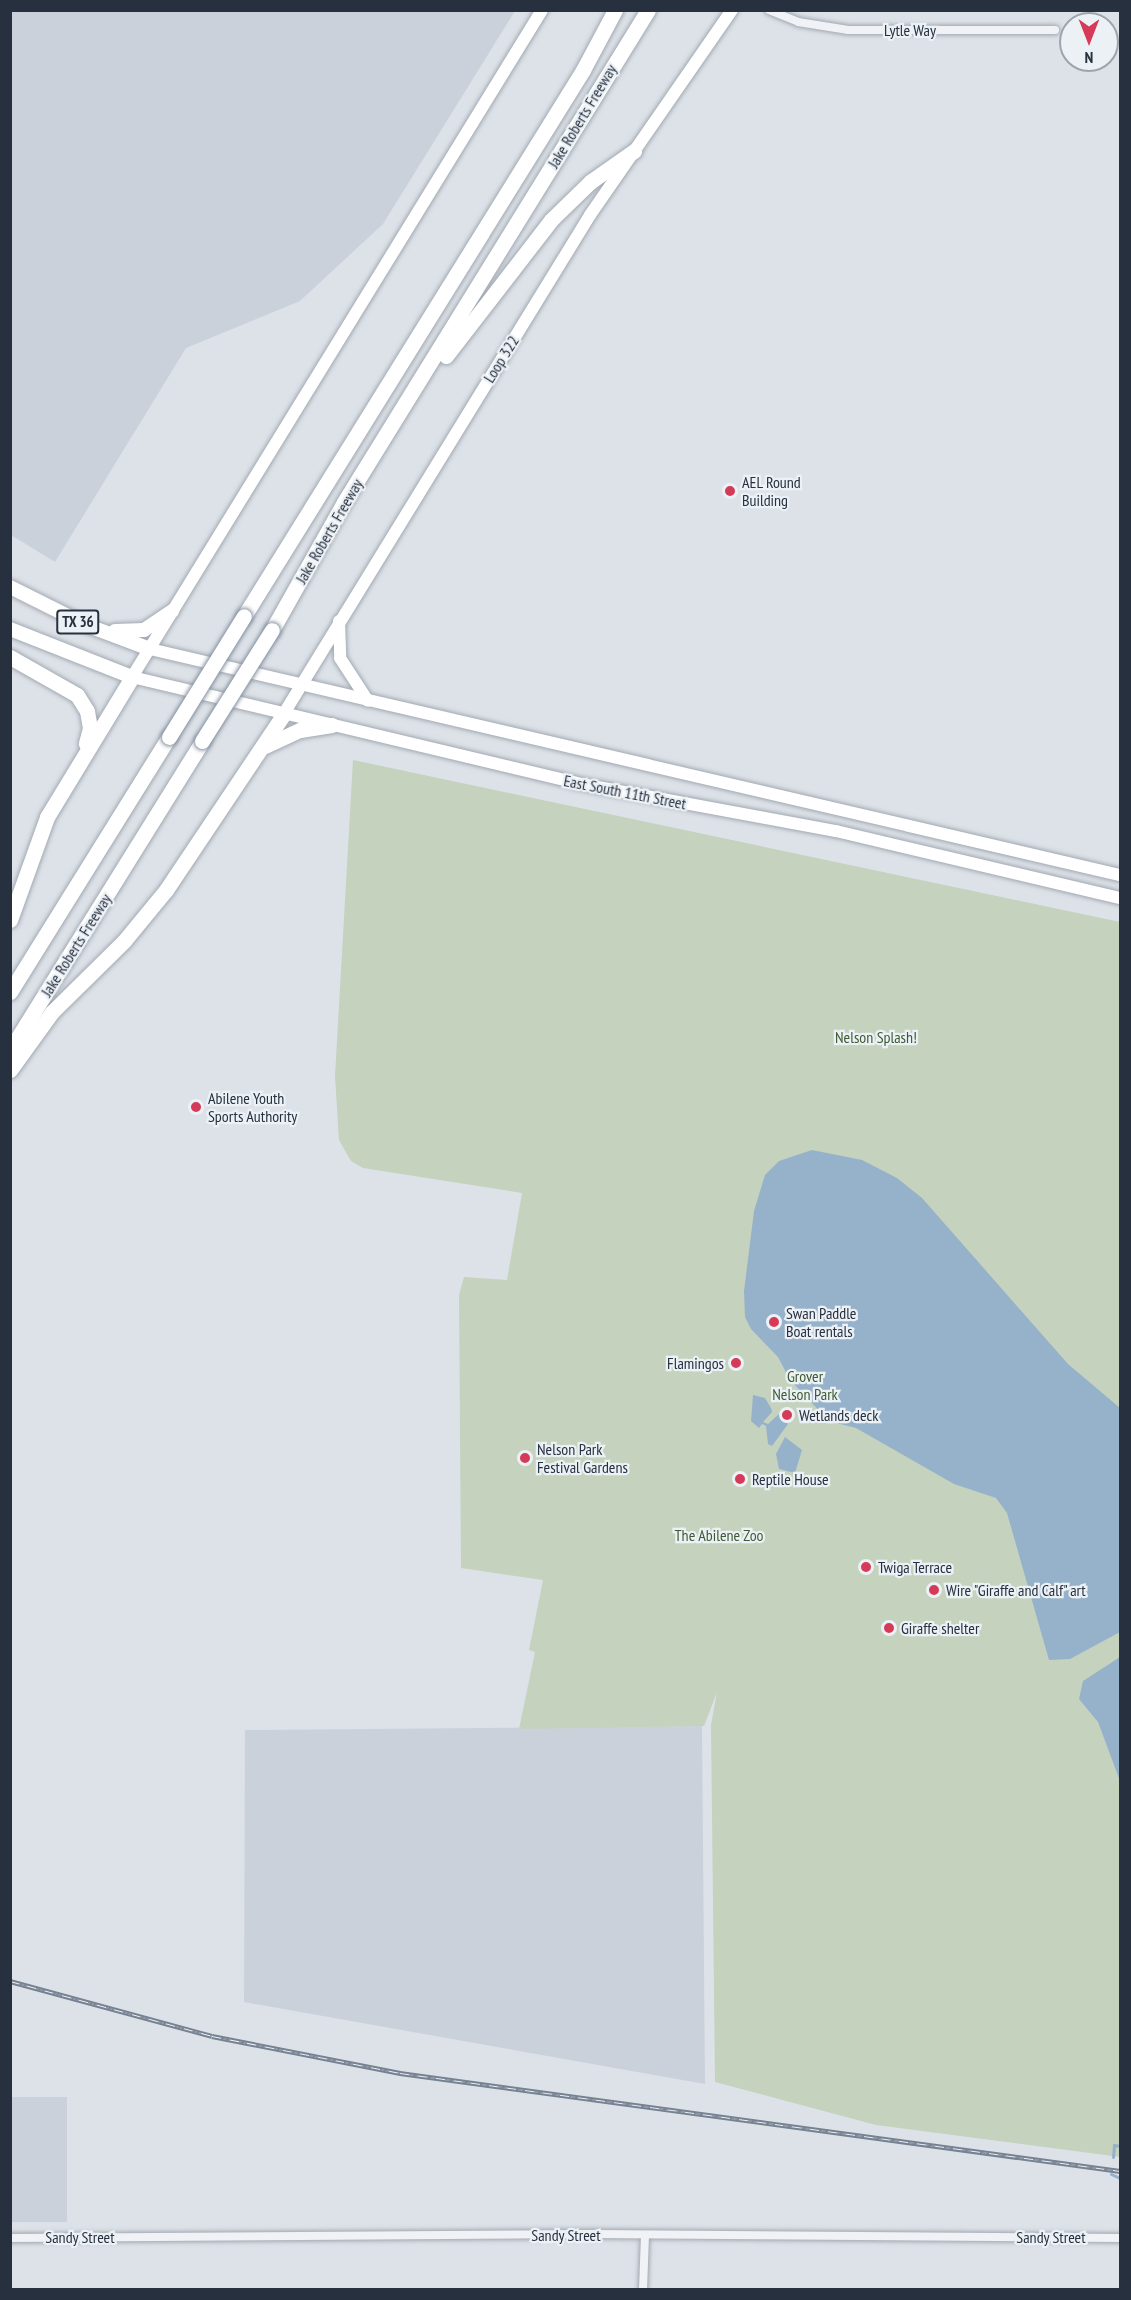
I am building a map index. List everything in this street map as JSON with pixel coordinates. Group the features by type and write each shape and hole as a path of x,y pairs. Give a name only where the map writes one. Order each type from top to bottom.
{"highway":[{"name":"Jake Roberts Freeway","path":"10,992 583,69 615,10"},
{"name":"Jake Roberts Freeway","path":"10,1050 272,630 344,502 648,10"},
{"path":"401,413 551,220 590,182 634,151"},
{"path":"10,657 77,695 87,711 90,728 83,754"},
{"path":"10,920 47,816 132,677"},
{"path":"10,1070 52,1012 124,941 166,890 283,715"},
{"path":"262,748 300,730 332,725"}],"main road":[{"path":"132,677 542,10"},
{"name":"Loop 322","path":"283,715 590,215 732,10"},
{"name":"TX 36","path":"10,586 98,630 150,649"},
{"path":"98,630 144,630 172,611"},
{"path":"339,621 340,658 368,700"},
{"name":"TX 36","path":"10,629 132,677"},
{"name":"East South 11th Street","path":"150,649 1120,874"},
{"name":"East South 11th Street","path":"132,677 283,715 576,783 836,831 1120,898"}],"street":[{"name":"Lytle Way","path":"769,10 798,22 848,30 1055,30"},
{"name":"Sandy Street","path":"10,2238 645,2236 1120,2238"},
{"path":"643,2289 645,2236"}],"shaded area":[{"path":"10,11 515,11 383,224 300,301 186,348 55,562 11,535"},
{"path":"702,1726 705,2084 244,2002 245,1730"},
{"path":"11,2097 67,2097 67,2222 11,2222"}],"green space":[{"name":"Grover Nelson Park","path":"353,760 1120,922 1120,2157 876,2125 715,2082 711,1725 717,1692 704,1726 519,1729 535,1652 529,1650 543,1580 461,1568 459,1295 464,1277 507,1280 522,1193 363,1168 351,1161 339,1140 335,1076"}],"water":[{"path":"812,1150 862,1160 897,1178 922,1198 1068,1364 1120,1408 1120,1632 1070,1659 1049,1660 1007,1513 996,1498 954,1484 856,1428 829,1421 790,1380 778,1357 751,1329 745,1317 744,1291 754,1211 765,1175 779,1161"},
{"path":"753,1395 765,1398 771,1408 772,1412 763,1422 768,1424 779,1414 788,1424 772,1446 768,1444 766,1426 762,1424 759,1428 751,1421"},
{"path":"785,1437 802,1450 795,1473 779,1469 776,1454"},
{"path":"1120,1657 1120,1781 1098,1722 1079,1699 1083,1681"}],"waterway":[{"path":"1113,2157 1114,2145 1120,2146"},
{"path":"1111,2174 1120,2178"}],"railway":[{"path":"10,1981 212,2036 400,2073 1120,2171"}],"place":[{"name":"AEL Round Building","path":"730,491"},
{"name":"Abilene Youth Sports Authority","path":"196,1107"},
{"name":"Swan Paddle Boat rentals","path":"774,1322"},
{"name":"Flamingos","path":"736,1363"},
{"name":"Wetlands deck","path":"787,1415"},
{"name":"Nelson Park Festival Gardens","path":"525,1458"},
{"name":"Reptile House","path":"740,1479"},
{"name":"Twiga Terrace","path":"866,1567"},
{"name":"Wire \"Giraffe and Calf\" art","path":"934,1590"},
{"name":"Giraffe shelter","path":"889,1628"}],"park label":[{"name":"Nelson Splash!","path":"876,1037"},
{"name":"The Abilene Zoo","path":"719,1535"}]}
